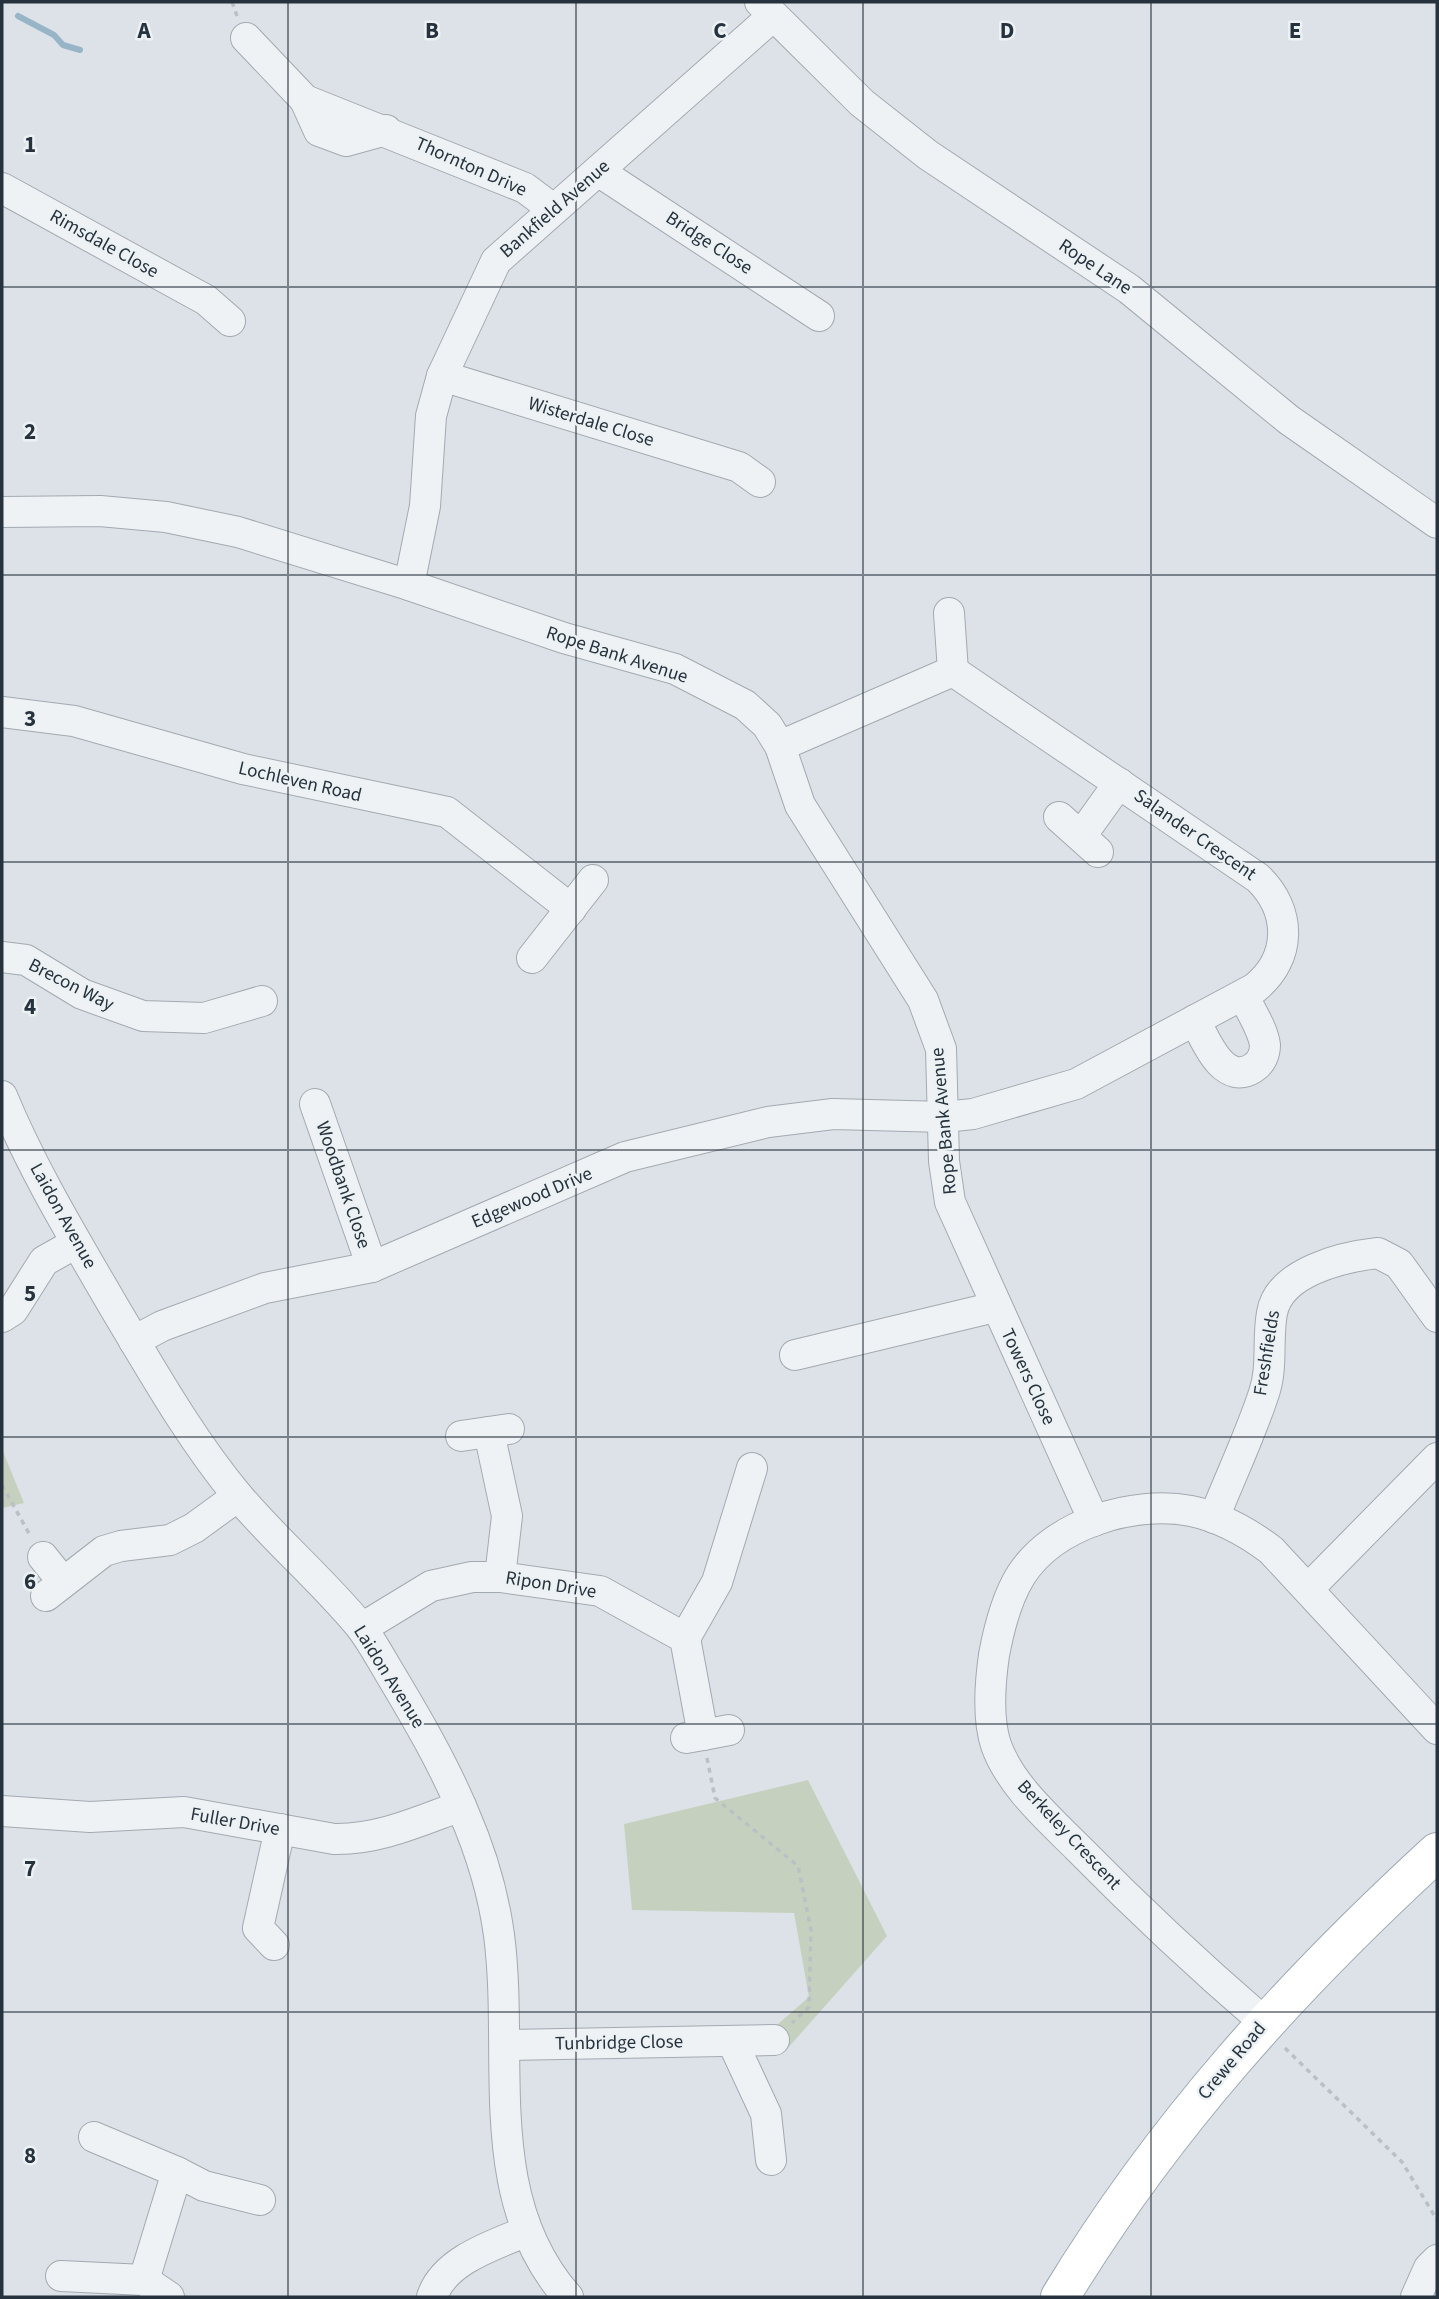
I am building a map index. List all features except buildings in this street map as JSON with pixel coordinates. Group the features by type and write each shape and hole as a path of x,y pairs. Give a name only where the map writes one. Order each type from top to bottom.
{"main road":[{"name":"Crewe Road","path":"1060,2297 1097,2236 1167,2141 1264,2021 1336,1946 1437,1852"}],"street":[{"name":"Bankfield Avenue","path":"409,585 425,506 431,416 442,376 469,324 496,261 598,171 767,9"},
{"name":"Rope Lane","path":"767,9 863,103 928,155 1129,289 1289,420 1437,523"},
{"name":"Thornton Drive","path":"246,38 305,100 386,130 525,188 553,209"},
{"name":"Bridge Close","path":"598,171 819,316"},
{"name":"Rimsdale Close","path":"2,188 212,294 230,321"},
{"name":"Wisterdale Close","path":"442,376 750,465"},
{"name":"Rope Bank Avenue","path":"2,512 100,511 166,517 238,533 409,585 564,638 675,669 745,705 767,725 780,746 800,805 923,1000 941,1049 944,1161 950,1202 995,1307"},
{"path":"780,746 953,671 949,613"},
{"name":"Salander Crescent","path":"944,1117 973,1114 1076,1084 1242,995 1265,980 1280,956 1284,929 1273,895 1258,878 953,671"},
{"name":"Lochleven Road","path":"2,712 74,721 243,769 447,812 571,909"},
{"name":"Salander Crescent","path":"1080,835 1119,783"},
{"path":"532,958 593,880"},
{"name":"Brecon Way","path":"2,957 26,960 82,994 143,1016 204,1018 262,1002"},
{"path":"1195,1020 1220,1064 1234,1072 1249,1070 1261,1060 1265,1044 1242,995"},
{"name":"Laidon Avenue","path":"2,1096 9,1136 184,1424 239,1496 362,1628 415,1714 461,1806 486,1867 499,1937 506,2045 509,2164 527,2231 549,2273 568,2297"},
{"name":"Woodbank Close","path":"315,1104 372,1267"},
{"name":"Edgewood Drive","path":"134,1341 162,1326 265,1288 372,1267 625,1157 768,1122 833,1114 944,1117"},
{"path":"13,1317 44,1261 76,1243"},
{"name":"Freshfields","path":"1214,1518 1264,1393 1272,1313 1277,1296 1284,1287 1307,1272 1378,1254 1399,1264 1437,1317"},
{"name":"Towers Close","path":"794,1355 995,1307 1094,1521"},
{"path":"486,1432 507,1516 500,1577"},
{"path":"1307,1589 1437,1458"},
{"path":"706,1734 685,1638 717,1582 752,1468"},
{"path":"43,1557 55,1589 103,1551 121,1546 156,1544 183,1535 239,1496"},
{"name":"Berkeley Crescent","path":"1264,2021 1138,1909 1049,1819 1022,1788 996,1744 991,1703 992,1670 997,1638 1014,1586 1023,1573 1053,1544 1094,1521 1122,1513 1159,1508 1194,1512 1214,1518 1244,1531 1260,1542 1437,1728"},
{"name":"Ripon Drive","path":"362,1628 431,1586 472,1577 500,1577 600,1591 685,1638"},
{"name":"Fuller Drive","path":"2,1811 90,1817 184,1812 334,1839 359,1840 461,1806"},
{"path":"255,1936 281,1829"},
{"path":"732,2040 766,2114 771,2160"},
{"name":"Tunbridge Close","path":"506,2045 774,2040"},
{"path":"94,2137 204,2186 260,2200"},
{"path":"144,2280 177,2172"},
{"path":"432,2297 443,2277 455,2266 527,2231"},
{"path":"1416,2297 1429,2268 1437,2260"},
{"path":"61,2276 144,2280 169,2297"}],"path":[{"path":"2,1485 43,1557"},
{"path":"706,1734 715,1798 798,1866 811,1930 809,2007 774,2040"},
{"path":"1264,2021 1277,2041 1402,2162 1437,2220"}],"green space":[{"path":"2,1449 24,1503 2,1508"},
{"path":"808,1780 887,1936 787,2049 770,2031 809,1997 794,1913 632,1910 624,1824"}],"waterway":[{"path":"18,16 54,35 63,45 80,50"}]}
